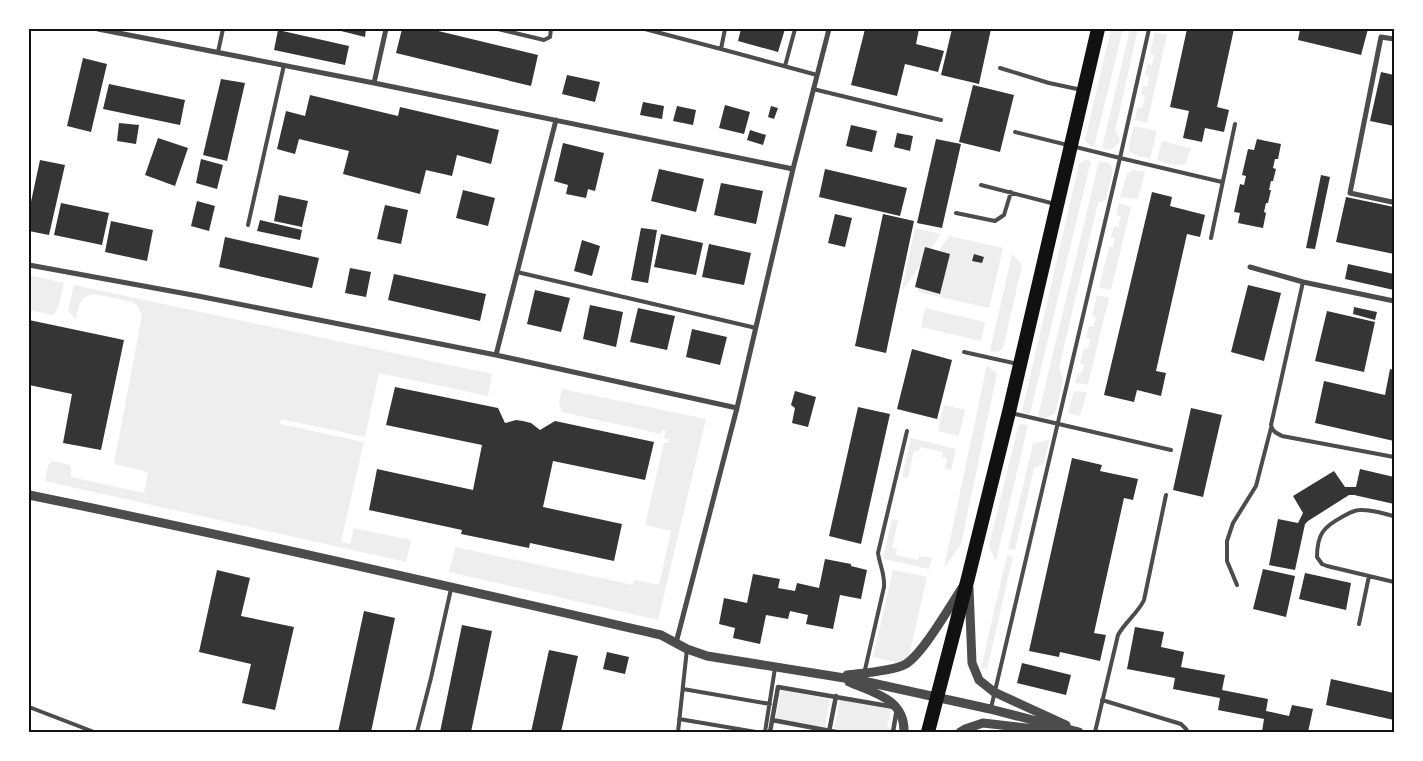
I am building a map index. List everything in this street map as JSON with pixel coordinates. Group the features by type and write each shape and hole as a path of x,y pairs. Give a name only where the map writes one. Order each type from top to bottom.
{"highway":[{"path":"928,732 1009,412 1098,29"}],"street":[{"path":"98,29 374,83 793,169"},
{"path":"374,83 386,29"},
{"path":"676,643 737,408 793,169 829,29"},
{"path":"1392,202 1350,193 1381,37 1394,39"},
{"path":"496,355 556,120"},
{"path":"29,265 198,296 496,355 737,408"},
{"path":"1250,268 1303,282 1394,301"},
{"path":"29,494 661,635 686,649 708,656 837,677 864,677 1079,732"},
{"path":"864,677 911,661 920,651 968,578"},
{"path":"968,578 972,663 979,680 994,692 1083,732"},
{"path":"837,677 886,698 905,723 904,732"},
{"path":"770,732 778,687 836,696 897,711"},
{"path":"829,732 836,696"},
{"path":"893,732 897,711"},
{"path":"772,720 836,732"},
{"path":"960,732 983,723 1064,732"}],"lane":[{"path":"218,52 224,29"},
{"path":"498,29 544,40 550,37 551,29"},
{"path":"645,29 817,75"},
{"path":"721,49 726,29"},
{"path":"785,66 795,29"},
{"path":"990,709 1149,29"},
{"path":"248,225 284,65"},
{"path":"1000,68 1049,83 1084,90"},
{"path":"813,89 941,120"},
{"path":"1211,238 1235,124"},
{"path":"1015,132 1222,182"},
{"path":"981,185 1057,204"},
{"path":"956,213 989,221 1000,220 1004,215 1011,192"},
{"path":"517,272 756,328"},
{"path":"1237,585 1227,561 1227,540 1233,523 1256,486 1271,428 1303,282"},
{"path":"964,352 1020,364"},
{"path":"1009,412 1171,450"},
{"path":"1271,428 1273,432 1282,436 1394,457"},
{"path":"864,677 884,587 884,573 878,553 879,545 907,431"},
{"path":"1095,732 1118,635 1144,600 1166,495"},
{"path":"1394,516 1358,510 1353,511 1328,525 1321,534 1317,552 1317,557 1322,564 1394,582"},
{"path":"1359,624 1369,576"},
{"path":"417,732 451,587"},
{"path":"678,732 686,649"},
{"path":"765,732 775,668"},
{"path":"683,689 770,704"},
{"path":"1102,700 1180,724 1188,732"},
{"path":"29,707 94,732"},
{"path":"679,719 756,732"}],"shaded area":[{"path":"1111,29 1123,29 1094,147 1090,146 1085,140"},
{"path":"1130,29 1138,29 1115,131 1120,138 1119,143 1110,150 1102,148"},
{"path":"1155,32 1167,35 1147,123 1135,120 1138,107 1142,108 1145,96 1141,95 1143,86 1147,87 1149,76 1145,75 1148,64 1152,65 1154,55 1150,54"},
{"path":"1134,126 1157,131 1150,159 1135,155 1129,150"},
{"path":"1162,141 1191,148 1186,163 1176,165 1157,160"},
{"path":"1085,160 1091,161 1030,414 1024,413 1022,411 1079,164"},
{"path":"1099,161 1109,163 1113,170 1106,200 1098,203 1059,368 1063,378 1055,414 1045,418 1038,416"},
{"path":"1133,170 1145,172 1138,199 1120,197 1127,174"},
{"path":"1119,203 1131,207 1111,290 1099,287 1109,247 1113,247 1115,238 1111,237 1114,226 1118,227 1121,216 1116,215"},
{"path":"915,228 941,234 904,289 902,289"},
{"path":"949,236 1003,248 989,308 918,292 921,277"},
{"path":"1012,254 1022,265 1003,349 997,352 990,351"},
{"path":"29,275 64,283 58,308 53,315 29,310"},
{"path":"74,285 492,374 488,396 379,373 365,437 281,419 280,424 364,442 341,542 350,544 354,528 411,540 406,562 45,481 48,465 53,461 70,465 71,477 144,493 148,472 114,464 142,315 137,305 132,302 94,294 89,295 83,300 76,320 68,311"},
{"path":"1097,295 1109,298 1088,384 1075,383 1078,373 1082,373 1084,365 1080,364 1084,348 1088,349 1090,339 1086,338 1089,326 1093,327 1096,317 1092,316"},
{"path":"925,308 985,322 981,341 921,327"},
{"path":"987,365 997,374 961,544 944,568"},
{"path":"562,389 706,419 658,620 449,572 455,547 633,585 634,580 659,585 671,531 645,525 664,442 668,443 669,439 664,438 666,431 662,430 661,434 562,412 559,403"},
{"path":"1074,391 1087,392 1080,416 1068,413"},
{"path":"944,405 965,410 959,436 938,431"},
{"path":"1022,424 1028,425 996,561 989,546 1018,427"},
{"path":"911,438 956,449 951,470 945,469 947,458 942,457 943,452 920,447 919,451 914,451 908,478 902,477"},
{"path":"1050,439 1044,463 1034,468 1015,550 1008,549 1033,444"},
{"path":"892,519 898,520 892,548 897,549 896,555 918,560 919,556 932,558 929,569 883,559"},
{"path":"1007,555 1013,557 987,669 981,668"},
{"path":"893,570 927,577 907,665 873,657"},
{"path":"781,690 830,699 825,727 776,719"},
{"path":"840,699 891,709 887,727 892,728 891,732 850,732 834,729"}],"building":[{"path":"342,29 366,29 365,37 341,31"},
{"path":"402,29 430,29 538,55 531,86 396,53"},
{"path":"741,29 785,29 778,52 738,41"},
{"path":"865,29 919,29 916,44 944,51 938,72 905,64 897,96 851,85"},
{"path":"952,29 991,29 979,84 941,75"},
{"path":"1187,29 1234,29 1217,107 1229,110 1224,132 1205,128 1202,142 1183,138 1189,111 1170,107"},
{"path":"1300,29 1368,29 1361,55 1298,40"},
{"path":"278,30 349,46 345,65 274,50"},
{"path":"83,58 107,64 91,132 67,126"},
{"path":"1381,72 1394,75 1394,126 1370,121"},
{"path":"567,75 600,82 595,102 562,94"},
{"path":"221,79 245,83 227,161 203,155"},
{"path":"109,84 185,100 180,125 103,109"},
{"path":"973,85 1014,95 1000,152 959,142"},
{"path":"310,95 398,116 400,107 499,130 491,164 457,155 452,176 426,170 420,194 343,174 349,151 299,139 295,154 277,149 286,111 305,116"},
{"path":"643,102 664,106 662,119 640,115"},
{"path":"725,105 750,112 744,134 719,128"},
{"path":"677,106 696,110 693,125 673,121"},
{"path":"771,106 778,108 774,119 768,117"},
{"path":"119,123 139,125 136,144 117,141"},
{"path":"851,125 877,131 872,152 846,146"},
{"path":"750,130 766,135 763,145 747,140"},
{"path":"897,133 913,136 910,151 894,147"},
{"path":"158,138 188,148 175,186 145,175"},
{"path":"936,139 961,144 942,228 917,223"},
{"path":"1257,139 1281,144 1278,159 1275,159 1273,168 1276,169 1273,181 1271,181 1269,190 1271,190 1264,212 1266,213 1263,228 1238,223 1240,213 1234,212 1240,184 1244,185 1246,176 1242,175 1248,149 1254,150"},
{"path":"563,143 604,153 595,191 588,189 586,198 566,194 568,185 554,181"},
{"path":"201,159 223,165 217,189 196,183"},
{"path":"40,160 65,165 49,235 29,231 29,211"},
{"path":"659,169 704,179 696,212 651,201"},
{"path":"825,169 907,188 900,216 819,197"},
{"path":"1321,175 1330,177 1315,249 1306,248"},
{"path":"721,183 763,191 756,224 714,215"},
{"path":"463,190 495,198 488,226 456,218"},
{"path":"1152,192 1172,197 1170,206 1205,215 1200,237 1187,234 1156,371 1166,373 1161,396 1137,390 1134,402 1104,395"},
{"path":"279,195 308,201 302,227 274,221"},
{"path":"1346,197 1394,207 1394,254 1336,242"},
{"path":"197,201 215,206 209,231 191,226"},
{"path":"61,203 109,213 102,245 54,235"},
{"path":"385,205 408,210 401,244 377,239"},
{"path":"835,214 852,218 845,247 828,243"},
{"path":"883,214 914,221 886,353 855,346"},
{"path":"260,220 302,230 300,240 257,231"},
{"path":"111,221 153,230 147,261 105,252"},
{"path":"641,228 657,230 648,283 631,280"},
{"path":"661,234 703,243 696,275 654,267"},
{"path":"225,237 319,258 312,288 219,267"},
{"path":"582,240 600,246 592,276 574,271"},
{"path":"709,244 751,253 744,285 702,277"},
{"path":"925,247 950,254 940,294 915,287"},
{"path":"974,254 984,257 982,263 972,261"},
{"path":"1348,264 1394,274 1394,290 1345,279"},
{"path":"350,268 371,272 366,297 345,293"},
{"path":"394,274 486,294 480,321 388,300"},
{"path":"1248,285 1281,293 1264,361 1231,352"},
{"path":"535,290 570,298 561,332 527,324"},
{"path":"590,305 623,312 616,347 583,339"},
{"path":"1354,307 1377,312 1375,320 1353,314"},
{"path":"638,308 675,316 667,350 630,342"},
{"path":"1327,311 1375,322 1364,372 1315,361"},
{"path":"29,320 124,340 101,450 63,443 72,394 29,385"},
{"path":"692,329 727,337 720,365 686,357"},
{"path":"912,349 952,360 937,419 897,409"},
{"path":"1390,369 1394,370 1394,441 1315,423 1324,381 1385,395"},
{"path":"395,387 498,408 505,423 516,420 523,421 531,423 540,430 555,421 654,442 645,480 553,461 543,507 622,524 614,561 530,543 529,548 461,534 462,530 369,510 377,469 473,490 482,445 386,425"},
{"path":"795,391 816,397 808,427 792,423 795,408 791,405"},
{"path":"858,407 890,414 861,544 829,536"},
{"path":"1191,408 1222,415 1203,497 1173,490"},
{"path":"1072,458 1102,465 1100,471 1138,479 1133,500 1124,498 1094,633 1106,635 1100,661 1060,652 1059,657 1029,651"},
{"path":"1360,469 1394,477 1394,504 1349,495 1305,524 1295,570 1269,565 1278,519 1298,523 1303,513 1293,496 1334,471 1345,487 1356,487"},
{"path":"825,559 851,564 851,566 867,570 861,599 840,595 833,629 806,624 808,615 790,611 788,619 766,615 760,644 733,638 735,628 719,624 724,598 747,603 753,574 780,579 778,588 795,591 797,583 819,588"},
{"path":"1263,569 1295,576 1286,617 1253,609"},
{"path":"217,570 250,578 241,616 294,627 275,710 242,703 251,664 199,652"},
{"path":"1305,573 1351,583 1346,610 1299,599"},
{"path":"364,611 395,618 371,732 338,732"},
{"path":"462,625 492,631 471,732 440,732"},
{"path":"1135,627 1164,632 1161,647 1184,652 1181,667 1225,675 1222,690 1268,699 1266,711 1289,716 1292,705 1313,709 1308,732 1262,732 1264,719 1218,710 1220,698 1173,689 1175,678 1127,669"},
{"path":"549,650 578,656 561,732 531,732"},
{"path":"607,652 629,657 625,674 603,669"},
{"path":"1022,663 1071,675 1066,695 1017,683"},
{"path":"1331,679 1394,693 1394,720 1326,705"}]}
